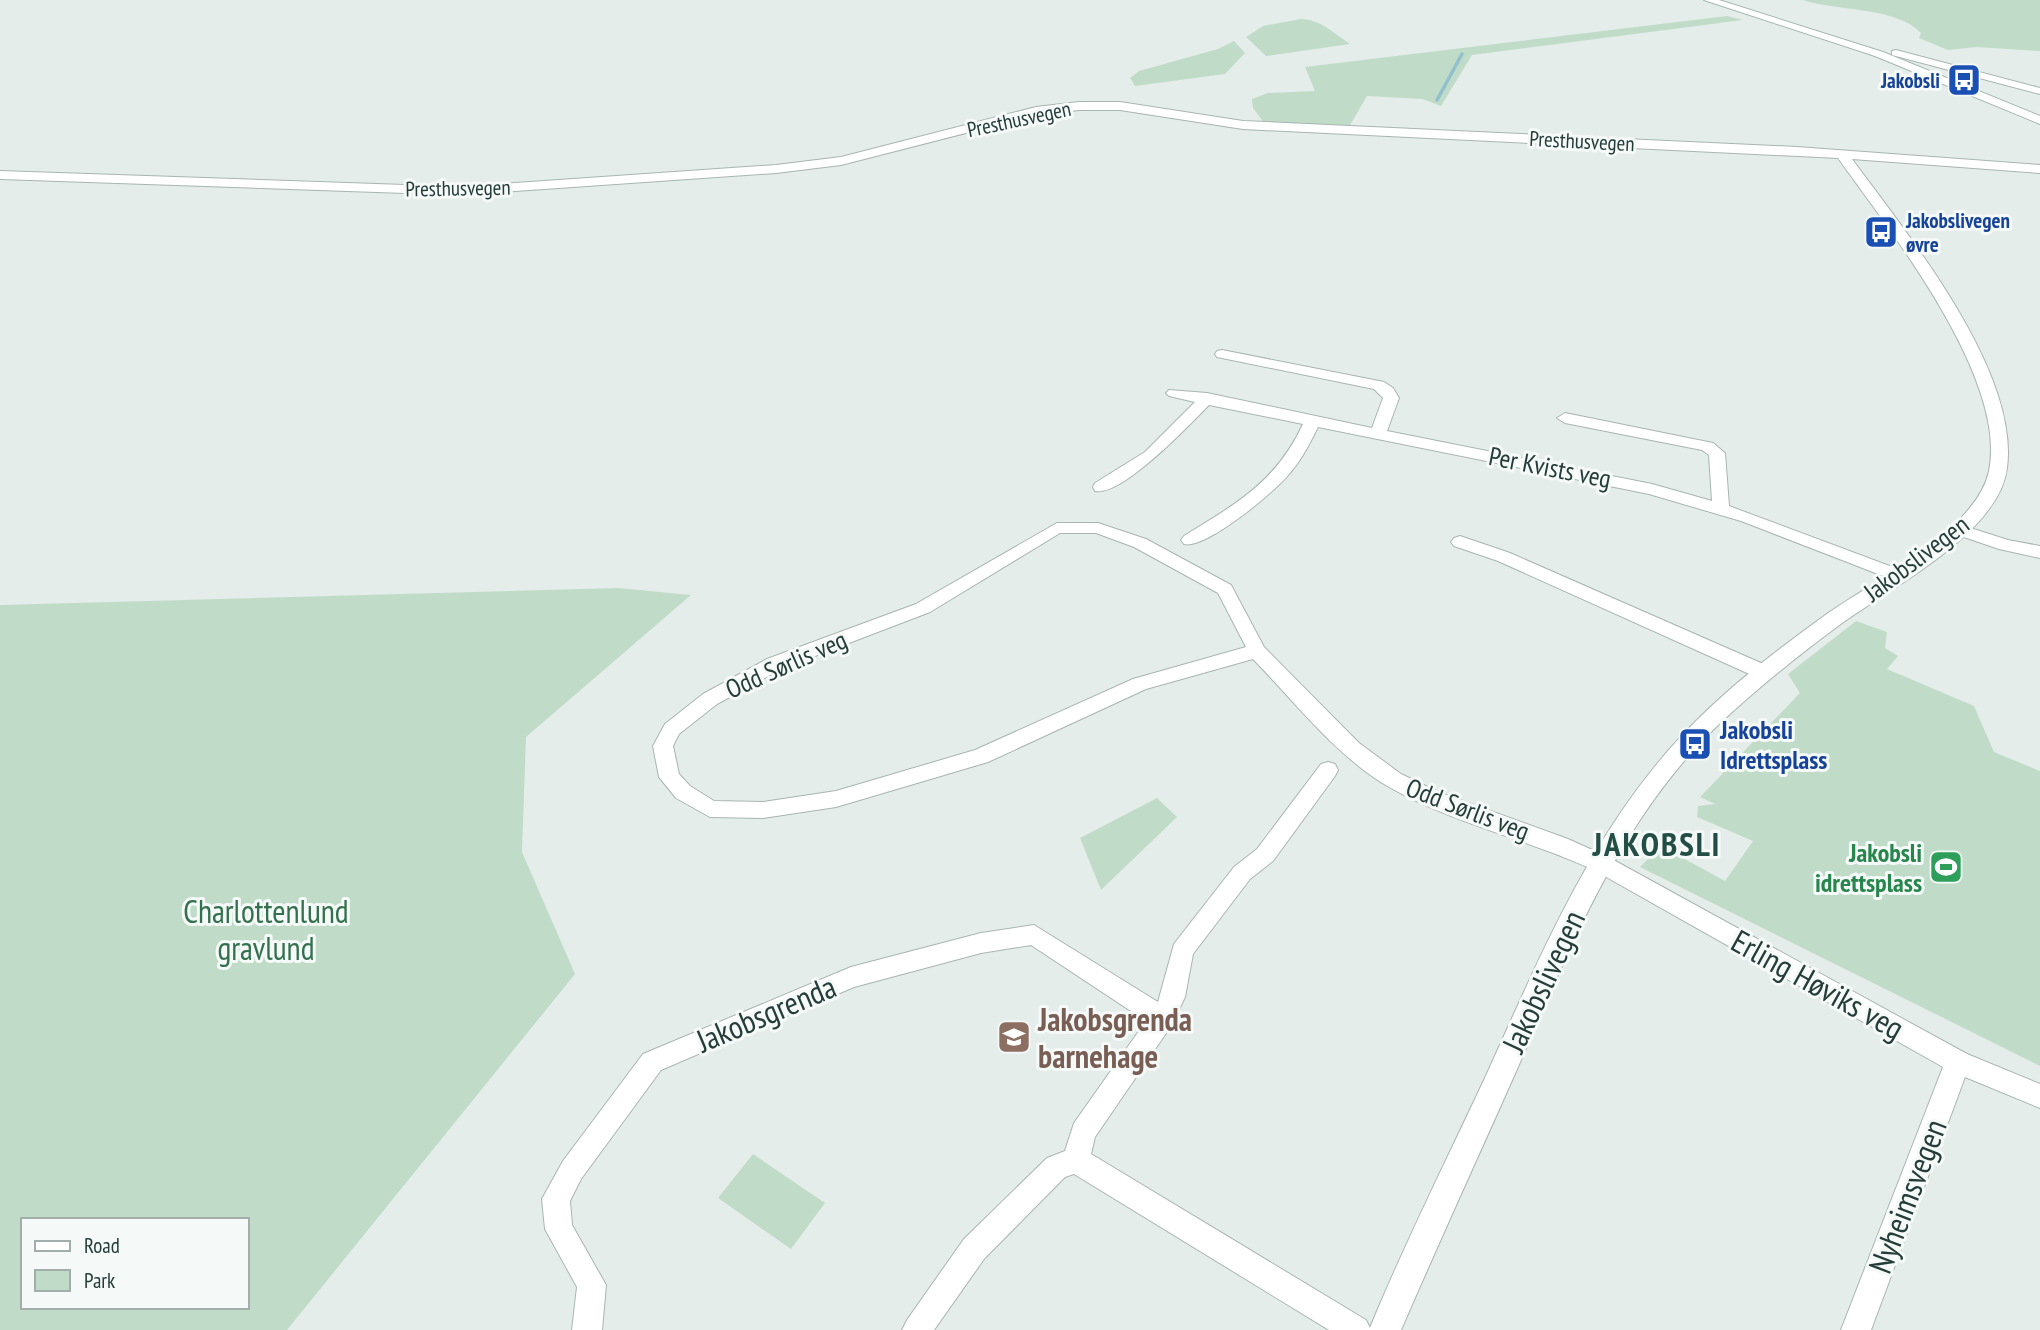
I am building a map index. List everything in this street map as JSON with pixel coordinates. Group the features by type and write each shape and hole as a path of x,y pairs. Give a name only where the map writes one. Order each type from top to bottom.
{"street":[{"path":"1709,0 1880,54 2040,120"},
{"path":"1896,53 2040,91"},
{"name":"Presthusvegen","path":"0,175 431,190 523,187 832,163 871,156 1036,111 1098,105 1243,125 1842,154 2040,169"},
{"name":"Jakobslivegen","path":"1385,1330 1552,959 1600,863 1645,792 1678,752 1763,672 1961,530 1990,493 1998,468 1994,409 1959,325 1842,154"},
{"path":"1222,354 1379,385 1388,391 1391,398 1378,433"},
{"name":"Per Kvists veg","path":"1174,393 1606,478 1721,509 1897,575"},
{"path":"1101,487 1151,455 1207,398"},
{"name":"Per Kvists veg","path":"1565,418 1707,446 1717,453 1721,509"},
{"path":"1191,540 1243,506 1280,476 1300,447 1312,421"},
{"name":"Odd Sørlis veg","path":"1257,651 1140,684 981,756 836,799 763,810 710,809 683,792 669,777 663,746 672,729 710,699 774,664 923,608 1057,528 1098,528 1121,534 1224,589 1244,621 1257,651 1352,748 1394,780 1430,799 1560,845 1600,863"},
{"path":"1961,530 2005,545 2040,552"},
{"path":"1460,542 1504,557 1763,672"},
{"path":"1076,1160 1083,1132 1162,1018 1173,997 1182,951 1242,873 1265,855 1328,770"},
{"name":"Erling Høviks veg","path":"1600,863 1958,1062 2040,1096"},
{"name":"Jakobsgrenda","path":"587,1330 592,1285 559,1229 556,1199 572,1170 652,1062 850,977 981,943 1034,936 1162,1018"},
{"name":"Nyheimsvegen","path":"1856,1330 1958,1062"},
{"path":"917,1330 974,1250 1056,1167 1076,1160"},
{"path":"1076,1160 1356,1330"}],"green space":[{"path":"1803,0 2040,0 2040,51 1976,47 1948,50 1919,38 1921,33 1897,18"},
{"path":"1727,16 1743,20 1472,55 1441,106 1422,99 1367,96 1349,127 1264,123 1253,108 1252,99 1268,93 1315,91 1305,67"},
{"path":"1301,19 1321,24 1350,44 1266,56 1246,37 1263,26"},
{"path":"1234,41 1245,53 1225,74 1135,86 1130,78 1139,71 1218,49"},
{"name":"Charlottenlund gravlund","path":"618,588 691,595 526,737 522,852 575,974 287,1330 0,1330 0,605"},
{"path":"1856,621 1887,632 1885,648 1898,656 1887,669 1974,706 1994,752 2040,771 2040,1066 1640,867 1661,846 1725,881 1753,841 1697,817 1698,806 1715,804 1700,797 1800,693 1788,674"},
{"path":"1157,798 1177,817 1101,890 1080,838"},
{"path":"753,1154 825,1203 791,1249 718,1198"}],"waterway":[{"path":"1437,100 1462,54"}],"place":[{"name":"Jakobsli","path":"1964,80"},
{"name":"Jakobslivegen øvre","path":"1881,232"},
{"name":"Jakobsli Idrettsplass","path":"1695,744"},
{"name":"Jakobsli idrettsplass","path":"1946,867"},
{"name":"Jakobsgrenda barnehage","path":"1014,1037"}],"district":[{"name":"JAKOBSLI","path":"1657,843"}]}
